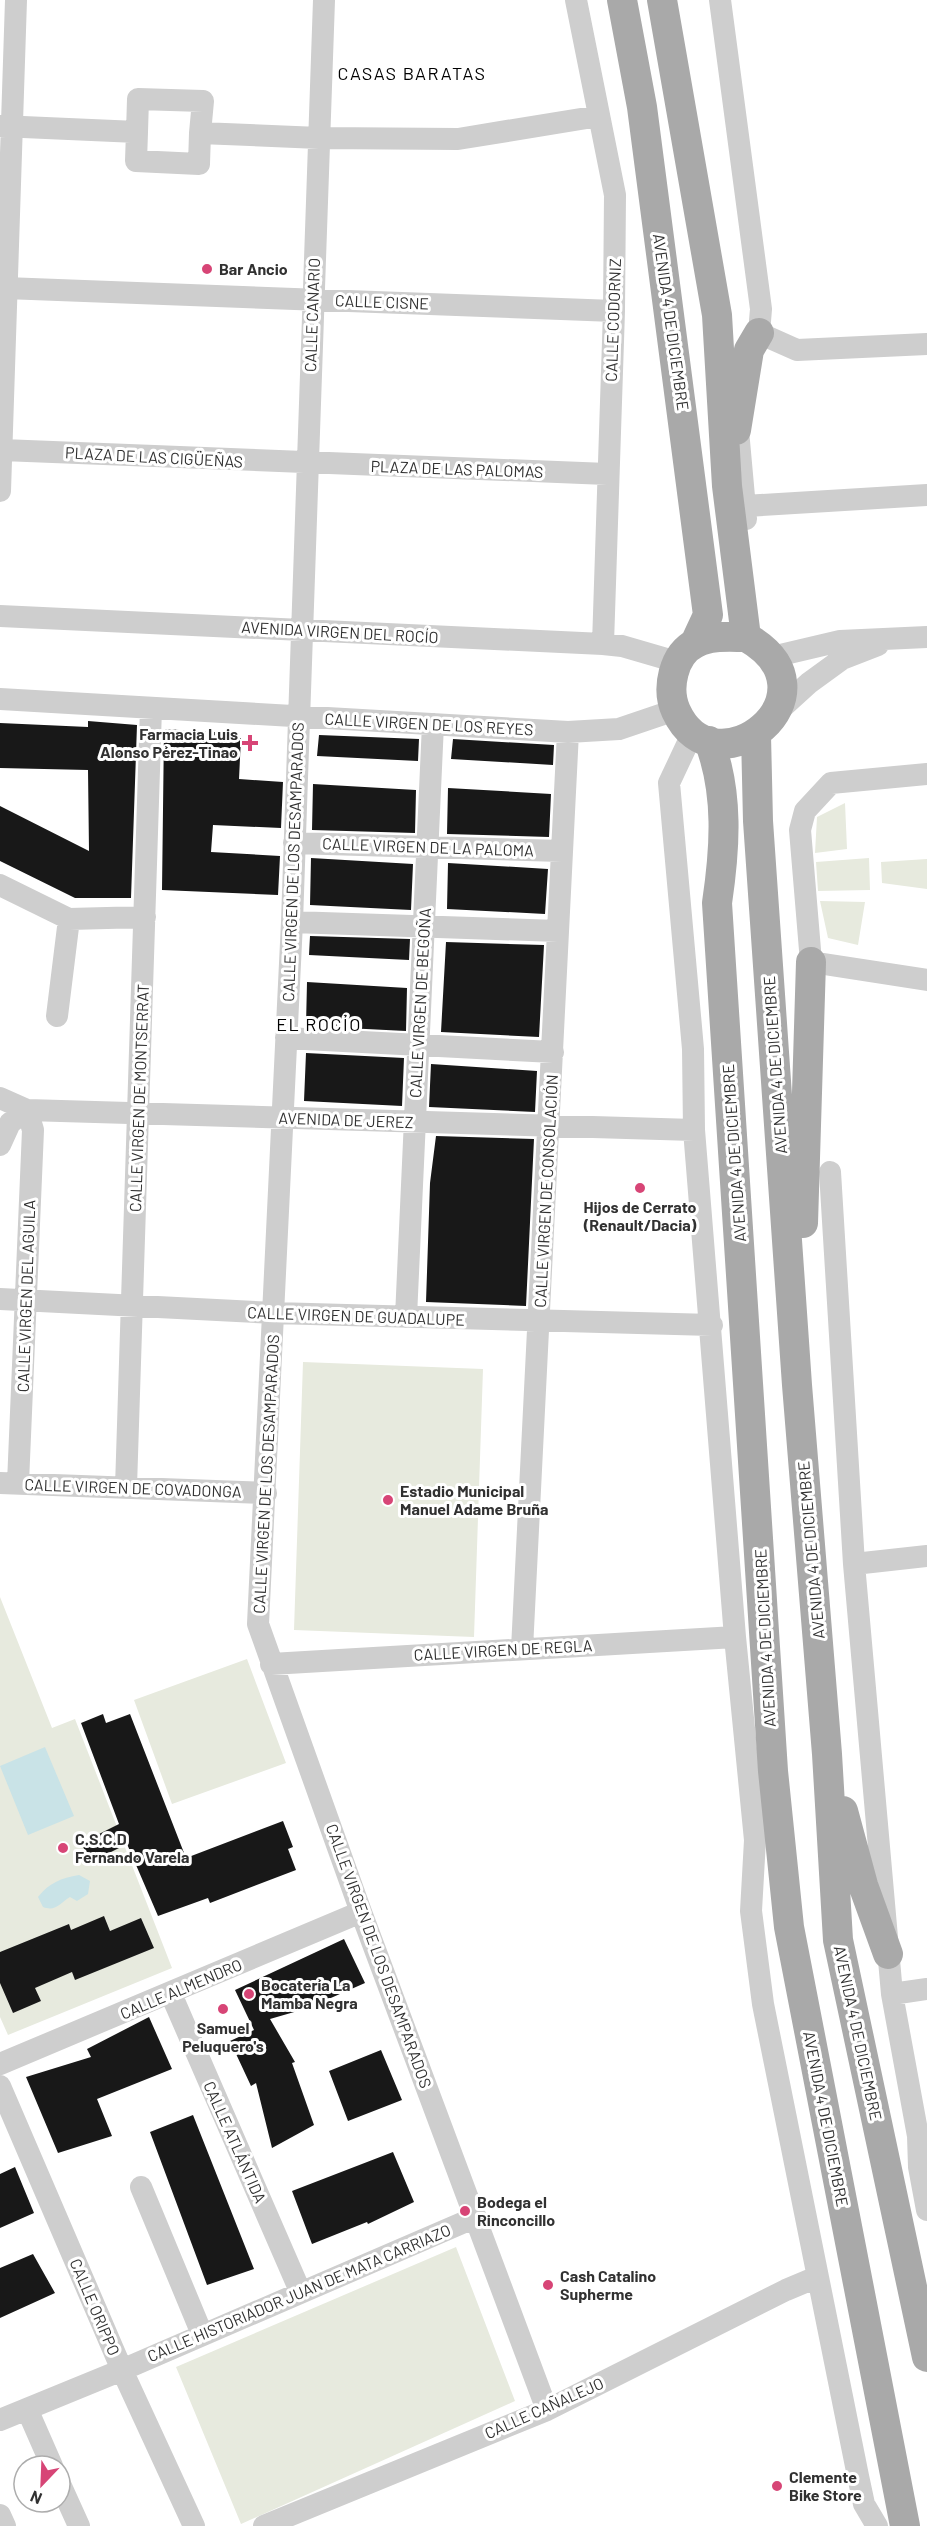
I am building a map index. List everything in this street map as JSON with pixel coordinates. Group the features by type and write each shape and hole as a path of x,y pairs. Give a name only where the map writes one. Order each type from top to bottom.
{"main road":[{"name":"AVENIDA 4 DE DICIEMBRE","path":"622,0 643,118 708,615 686,653"},
{"path":"662,0 717,315 746,637"},
{"path":"733,500 737,425 749,350 759,333"},
{"path":"746,637 760,645 772,657 781,685 776,713 756,735 737,742 692,728 671,694 672,678 686,653 711,638 746,637"},
{"name":"AVENIDA 4 DE DICIEMBRE","path":"692,728 719,769 724,818 724,859 717,903 773,1771 789,1927 905,2526"},
{"name":"AVENIDA 4 DE DICIEMBRE","path":"756,735 758,821 797,1385 827,1751 838,1940 927,2357"},
{"path":"797,1385 811,962"},
{"path":"827,1751 863,1885 888,1954"}],"street":[{"path":"0,491 7,50 16,0"},
{"name":"CALLE CANARIO","path":"300,630 324,0"},
{"name":"CALLE CODORNIZ","path":"576,0 615,195 614,311 603,644"},
{"path":"720,0 761,309 759,333 796,350 927,344"},
{"path":"138,99 203,101 199,164 135,161 137,132 138,99"},
{"path":"200,133 319,138 458,139 599,116"},
{"path":"5,126 137,132"},
{"name":"CALLE CISNE","path":"5,288 614,311"},
{"name":"PLAZA DE LAS CIGÜEÑAS","path":"2,450 306,464"},
{"name":"PLAZA DE LAS PALOMAS","path":"306,464 607,474"},
{"path":"749,554 733,500 772,504 927,495"},
{"name":"AVENIDA VIRGEN DEL ROCÍO","path":"0,616 603,644 686,653"},
{"name":"CALLE VIRGEN DE LOS DESAMPARADOS","path":"300,630 292,922 258,1624 547,2410"},
{"path":"772,657 863,638 890,640 927,637"},
{"path":"776,713 809,682 842,659 890,640"},
{"name":"CALLE VIRGEN DE LOS REYES","path":"0,699 568,732 692,728"},
{"name":"CALLE VIRGEN DE MONTSERRAT","path":"126,1487 140,1113 151,708"},
{"name":"CALLE VIRGEN DE BEGOÑA","path":"406,1317 433,724"},
{"path":"692,728 669,783 693,1048 694,1130 712,1325 735,1637 755,1840 751,1911 763,2004 817,2277 864,2504 877,2526"},
{"name":"CALLE VIRGEN DE CONSOLACIÓN","path":"522,1649 568,732"},
{"path":"927,774 831,783 805,811 800,830 811,962 927,980"},
{"name":"CALLE VIRGEN DE LA PALOMA","path":"294,843 562,851"},
{"path":"0,886 69,919 146,917"},
{"path":"57,1016 69,919"},
{"path":"292,922 558,931"},
{"path":"286,1038 553,1052"},
{"name":"AVENIDA DE JEREZ","path":"0,1098 27,1110 694,1130"},
{"path":"0,1145 10,1123 27,1110"},
{"name":"CALLE VIRGEN DEL AGUILA","path":"9,1483 24,1302 33,1130 27,1110"},
{"path":"830,1172 854,1564 888,1954 892,1994 923,2167 927,2210"},
{"name":"CALLE VIRGEN DE GUADALUPE","path":"0,1299 274,1313 712,1325"},
{"name":"CALLE VIRGEN DE COVADONGA","path":"9,1483 266,1493"},
{"path":"854,1564 927,1556"},
{"name":"CALLE VIRGEN DE REGLA","path":"271,1664 735,1637"},
{"name":"CALLE ALMENDRO","path":"0,2064 362,1912"},
{"path":"892,1994 927,1989"},
{"name":"CALLE ATLÁNTIDA","path":"171,1994 300,2291"},
{"name":"CALLE ORIPPO","path":"0,2086 122,2370 194,2526"},
{"path":"141,2187 202,2334"},
{"name":"CALLE HISTORIADOR JUAN DE MATA CARRIAZO","path":"11,2411 122,2370 300,2291 476,2217"},
{"name":"CALLE CAÑALEJO","path":"264,2526 547,2410 786,2290 817,2277"},
{"path":"11,2411 43,2454"},
{"path":"72,2511 79,2526"},
{"path":"0,2515 4,2526"}],"shaded area":[{"path":"845,803 847,849 815,853 817,817"},
{"path":"869,858 870,890 818,891 816,862"},
{"path":"927,859 927,889 882,883 881,862"},
{"path":"820,901 865,902 858,945 828,938"},
{"name":"Estadio Municipal Manuel Adame Bruña","path":"303,1362 483,1369 474,1637 294,1630"},
{"name":"C.S.C.D Fernando Varela","path":"0,1597 52,1728 75,1719 172,1968 8,2035 0,2017"},
{"path":"247,1659 286,1763 172,1804 134,1700"},
{"path":"456,2247 515,2401 241,2524 176,2367"}],"water":[{"path":"45,1747 74,1816 28,1835 0,1766"},
{"path":"79,1875 90,1881 88,1894 77,1901 70,1897 55,1908 43,1907 38,1897 47,1888 61,1880"}],"building":[{"path":"88,721 137,725 131,898 75,898 0,861 0,806 89,851 88,770 0,768 0,723 88,727"},
{"path":"164,729 215,732 215,737 241,738 239,779 283,782 281,828 213,825 211,852 280,856 278,895 162,890"},
{"path":"319,735 419,739 418,761 317,756"},
{"path":"453,739 554,745 553,765 451,759"},
{"path":"313,784 416,790 415,833 312,830"},
{"path":"448,788 551,794 549,837 447,834"},
{"path":"311,858 413,864 411,910 310,905"},
{"path":"448,863 548,869 545,914 447,909"},
{"path":"310,936 410,939 409,960 309,955"},
{"path":"446,942 544,945 539,1037 441,1032"},
{"path":"307,982 407,988 406,1031 306,1026"},
{"path":"306,1053 404,1058 402,1106 304,1101"},
{"path":"431,1064 537,1071 535,1112 429,1107"},
{"path":"436,1136 534,1139 526,1306 426,1302 430,1183"},
{"path":"103,1714 106,1723 130,1714 186,1858 283,1821 293,1847 288,1849 296,1870 210,1903 208,1898 158,1916 127,1844 91,1862 81,1843 119,1824 81,1723"},
{"path":"104,1916 110,1931 141,1918 154,1948 75,1980 72,1972 35,1988 41,2001 13,2013 0,1983 0,1952 69,1924 71,1930"},
{"path":"344,1939 365,1983 308,2008 270,2019 295,2062 292,2063 314,2125 272,2148 256,2083 251,2086 230,2041 254,2030 235,1990"},
{"path":"149,2017 172,2069 97,2099 112,2136 58,2153 26,2077 91,2057 87,2049"},
{"path":"381,2050 402,2100 348,2121 329,2071"},
{"path":"193,2115 254,2269 207,2285 150,2132"},
{"path":"393,2152 414,2202 368,2224 367,2222 312,2244 292,2191"},
{"path":"15,2167 34,2213 0,2228 0,2174"},
{"path":"33,2254 55,2293 0,2318 0,2268"}],"place":[{"name":"Bar Ancio","path":"207,269"},
{"name":"Farmacia Luis Alonso Pérez-Tinao","path":"250,743"},
{"name":"Hijos de Cerrato (Renault/Dacia)","path":"640,1188"},
{"name":"Estadio Municipal Manuel Adame Bruña","path":"388,1500"},
{"name":"C.S.C.D Fernando Varela","path":"63,1848"},
{"name":"Bocatería La Mamba Negra","path":"249,1994"},
{"name":"Samuel Peluquero's","path":"223,2009"},
{"name":"Bodega el Rinconcillo","path":"465,2211"},
{"name":"Cash Catalino Supherme","path":"548,2285"},
{"name":"Clemente Bike Store","path":"777,2486"}],"district":[{"name":"CASAS BARATAS","path":"412,74"},
{"name":"EL ROCÍO","path":"319,1025"}]}
